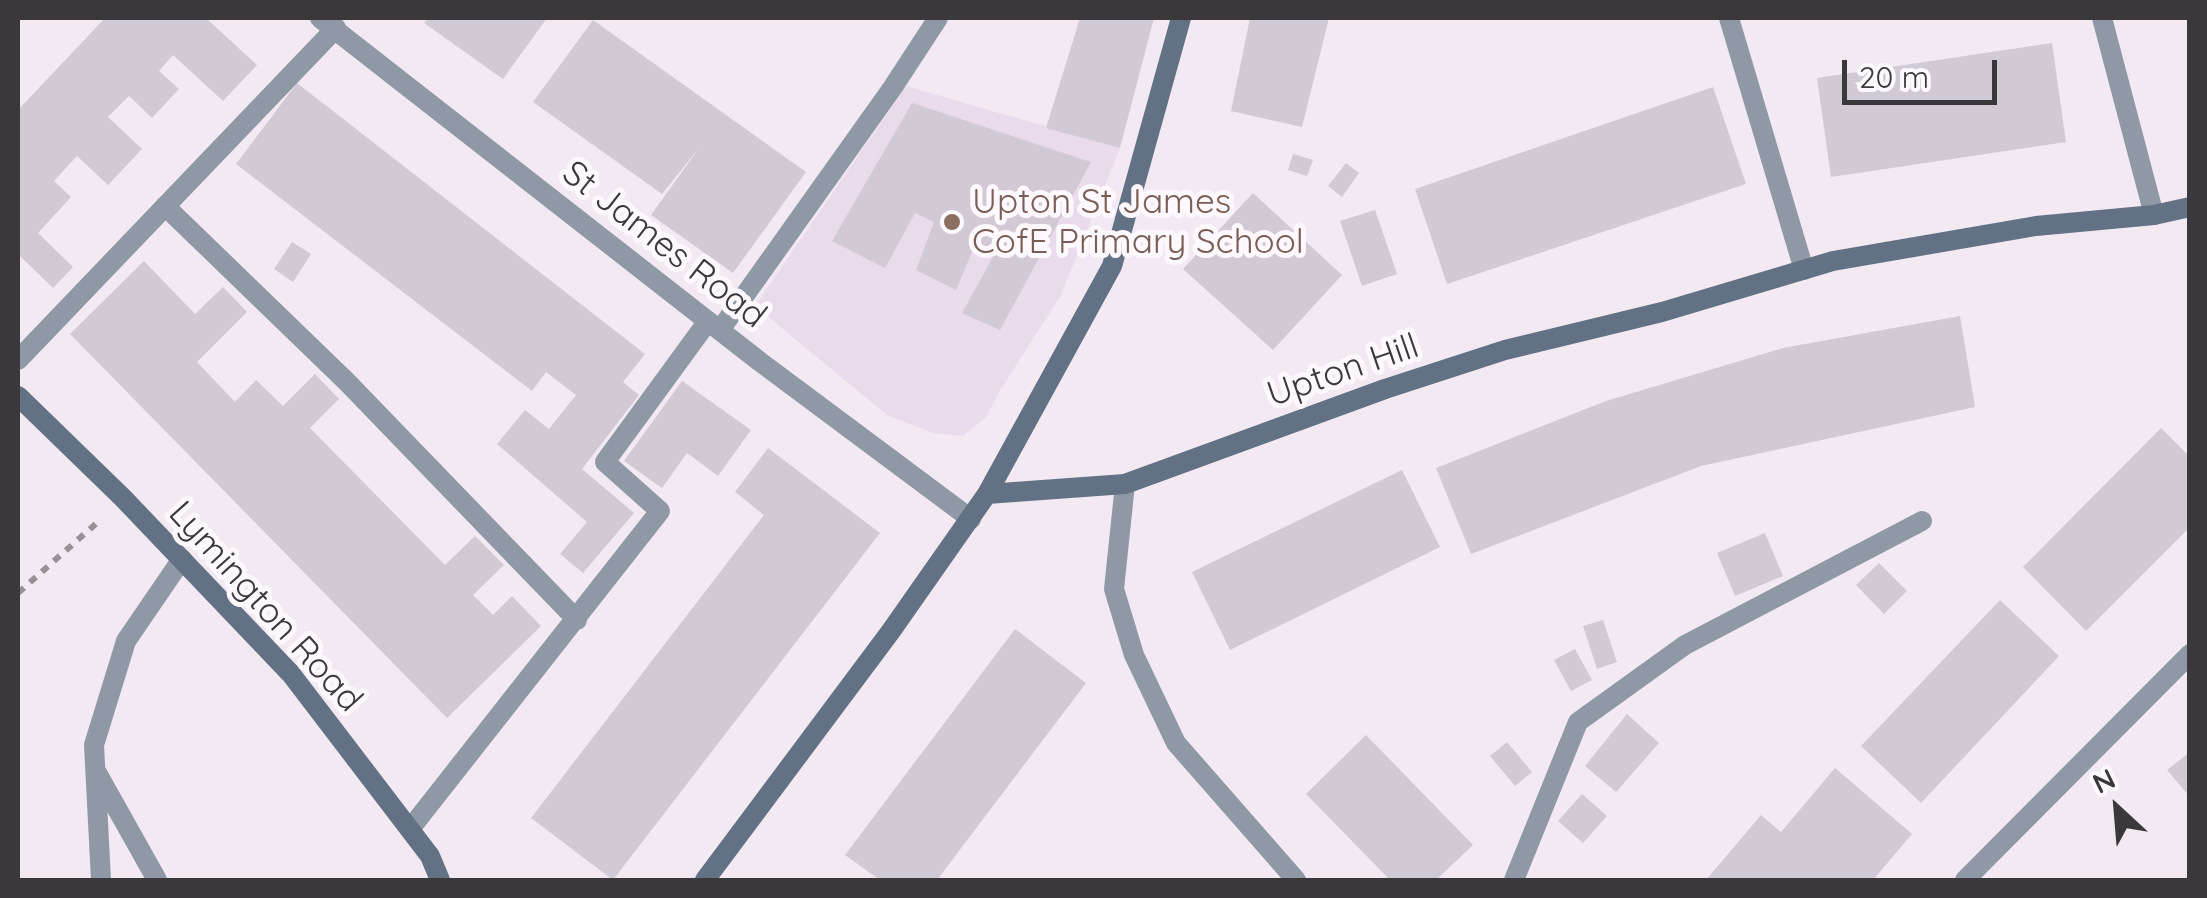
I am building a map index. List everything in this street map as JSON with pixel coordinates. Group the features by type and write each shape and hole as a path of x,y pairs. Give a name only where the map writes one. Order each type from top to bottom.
{"street":[{"path":"410,830 660,511 605,462 714,326 893,87 938,18"},
{"path":"704,880 987,494 1112,266 1180,18"},
{"path":"1728,18 1804,270"},
{"path":"2102,18 2154,216"},
{"path":"18,360 165,206 328,23"},
{"name":"St James Road","path":"328,23 714,326 972,519"},
{"path":"165,206 347,382 577,620"},
{"name":"Upton Hill","path":"987,494 1125,484 1384,389 1504,350 1662,312 1833,261 2036,226 2154,216 2190,207"},
{"name":"Lymington Road","path":"18,396 291,674 430,856 440,880"},
{"path":"1125,484 1114,589 1134,655 1176,742 1296,880"},
{"path":"1514,880 1578,722 1685,645 1922,521"},
{"path":"102,876 94,745 126,641 182,559"},
{"path":"1965,880 2190,654"},
{"path":"95,769 157,880"}],"path":[{"path":"18,593 122,498"}],"shaded area":[{"name":"Upton St James CofE Primary School","path":"906,86 1120,148 1061,295 986,417 963,436 933,433 887,415 755,306"}],"building":[{"path":"105,18 206,18 257,65 223,101 173,55 159,71 179,89 152,118 129,96 108,117 142,149 108,185 77,156 54,181 71,197 38,233 73,267 53,288 18,254 18,110"},
{"path":"429,18 547,18 503,79 424,23"},
{"path":"1080,18 1154,18 1120,148 1046,128"},
{"path":"1250,18 1329,18 1302,127 1231,111"},
{"path":"593,20 806,172 733,273 651,215 699,148 662,194 533,102"},
{"path":"2052,43 2066,142 1831,177 1817,78"},
{"path":"297,83 645,354 623,382 639,395 582,469 634,513 583,573 560,554 587,522 497,444 525,410 549,429 576,395 546,372 532,391 236,164"},
{"path":"1713,87 1746,184 1447,284 1415,189"},
{"path":"912,103 1091,162 1000,330 962,313 993,257 974,247 956,290 916,270 934,222 915,213 885,268 832,241"},
{"path":"1293,154 1313,160 1307,176 1288,170"},
{"path":"1346,163 1359,173 1342,197 1328,186"},
{"path":"1253,193 1342,275 1273,350 1183,269"},
{"path":"1375,210 1397,274 1362,286 1340,221"},
{"path":"292,242 311,254 293,282 274,269"},
{"path":"144,261 195,314 223,287 247,312 197,362 235,402 256,380 283,406 315,374 339,399 310,428 445,565 475,536 504,565 473,595 493,615 512,596 541,626 447,718 70,334"},
{"path":"1960,316 1975,407 1701,466 1471,554 1436,468 1606,401 1783,348"},
{"path":"682,381 751,430 718,476 687,453 662,488 624,461"},
{"path":"2161,428 2190,457 2190,527 2086,631 2023,567"},
{"path":"768,448 880,533 613,880 531,818 764,515 735,492"},
{"path":"1402,470 1440,547 1230,650 1192,572"},
{"path":"1765,533 1783,576 1735,596 1717,553"},
{"path":"1879,563 1907,591 1884,614 1856,585"},
{"path":"2000,600 2059,656 1921,803 1861,746"},
{"path":"1603,620 1617,662 1597,669 1583,626"},
{"path":"1015,629 1086,683 937,880 880,880 845,855"},
{"path":"1575,649 1592,680 1571,691 1554,660"},
{"path":"1627,714 1659,743 1616,792 1585,766"},
{"path":"1366,735 1473,845 1436,880 1390,880 1306,794"},
{"path":"1507,742 1532,772 1515,786 1490,756"},
{"path":"2190,752 2190,797 2167,770"},
{"path":"1835,768 1912,834 1873,880 1706,880 1761,815 1781,832"},
{"path":"1582,794 1607,816 1583,843 1558,821"}],"place":[{"name":"Upton St James CofE Primary School","path":"952,222"}]}
